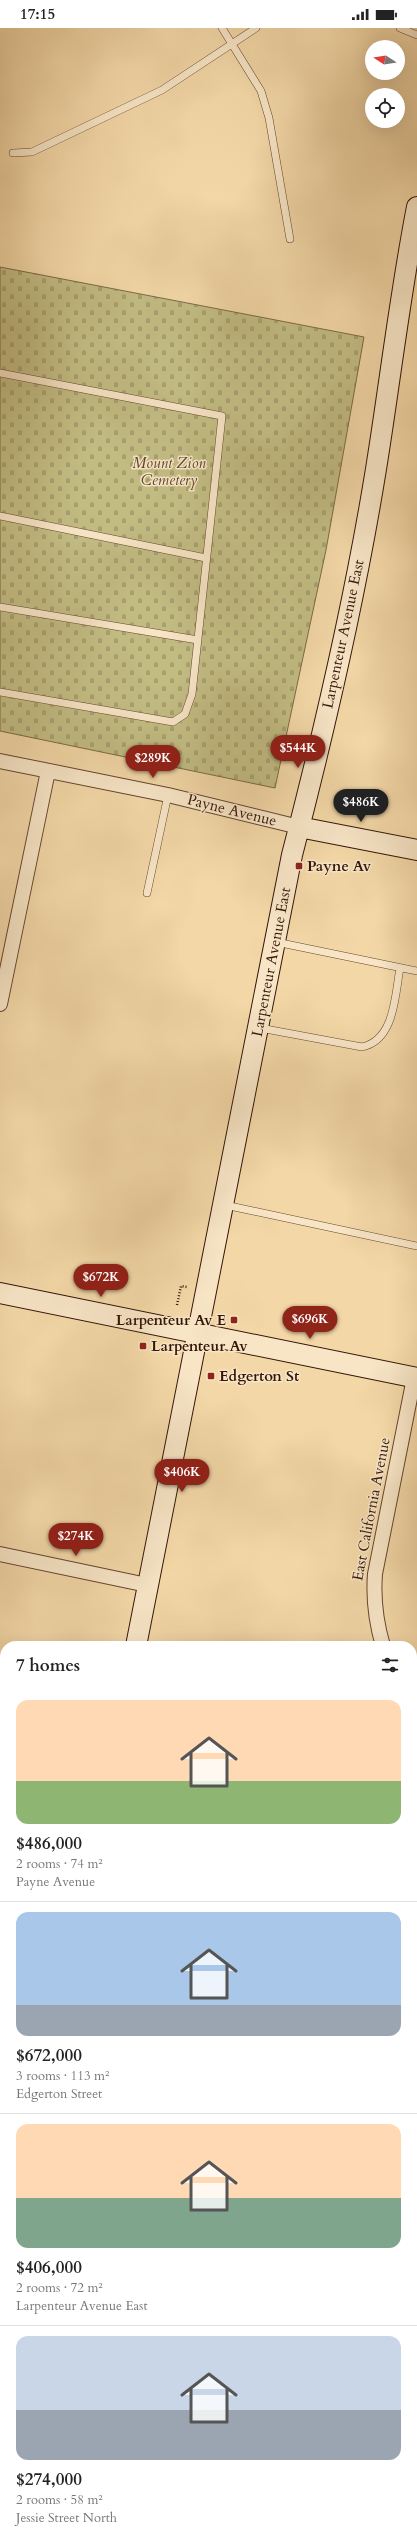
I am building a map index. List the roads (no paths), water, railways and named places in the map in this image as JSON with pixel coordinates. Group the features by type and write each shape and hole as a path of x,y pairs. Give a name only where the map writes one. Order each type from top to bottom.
{"main road":[{"name":"Larpenteur Avenue East","path":"137,1641 196,1334 275,942 300,827 328,710 374,478 417,207"},
{"name":"Payne Avenue","path":"300,827 417,850"},
{"path":"0,1293 416,1378"}],"street":[{"name":"Payne Avenue","path":"0,761 168,795 300,827"},
{"path":"0,1004 48,771"},
{"name":"East California Avenue","path":"382,1641 376,1618 373,1593 375,1574 416,1378"},
{"path":"0,1554 147,1585"}],"lane":[{"path":"222,28 261,92 269,118 290,239"},
{"path":"13,153 32,152 162,90 256,28"},
{"path":"400,28 417,34"},
{"path":"0,373 222,416 192,694 185,714 173,722 0,692"},
{"path":"0,516 206,558"},
{"path":"0,607 198,640"},
{"path":"148,893 168,795"},
{"path":"275,942 417,971"},
{"path":"258,1028 362,1047 372,1045 384,1034 390,1021 400,968"},
{"path":"222,1205 417,1246"}],"place":[{"name":"Payne Av","path":"299,866"},
{"name":"Larpenteur Av E","path":"234,1320"},
{"name":"Larpenteur Av","path":"143,1346"},
{"name":"Edgerton St","path":"211,1376"}],"park label":[{"name":"Mount Zion Cemetery","path":"169,472"}]}
